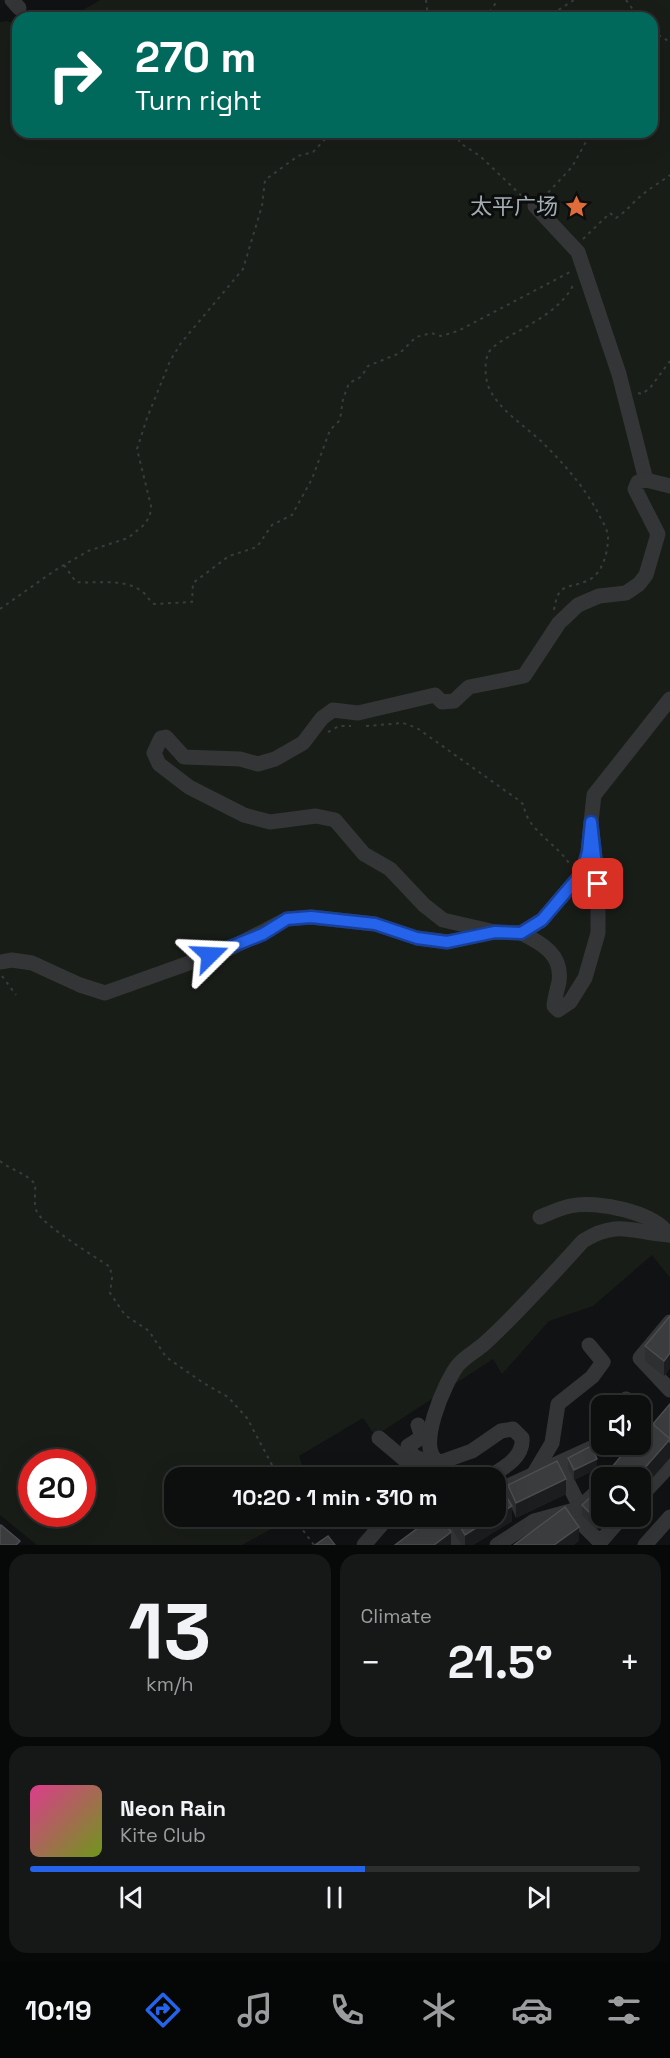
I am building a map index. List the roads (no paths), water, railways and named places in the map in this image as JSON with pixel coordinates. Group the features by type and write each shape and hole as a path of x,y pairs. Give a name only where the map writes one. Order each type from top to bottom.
{"street":[{"path":"535,206 574,248 623,390 646,480"},
{"path":"591,822 598,884 598,933 585,978 570,1002 558,1010 554,1006 559,980 556,958 541,943 521,933 495,932 443,920 424,905 390,869 364,854 335,820 316,816 270,822 244,815 189,787 159,764 154,753 161,738 166,737 184,757 240,759 258,764 275,759 303,743 322,718 333,710 358,713 435,695 442,702 453,701 470,687 524,676 559,623 578,605 599,596 626,593 639,584 646,575 658,534 635,489 638,482 646,480 670,486"},
{"path":"521,933 542,920 578,878 588,852 594,795 670,699"},
{"path":"0,962 12,960 32,963 80,985 105,993 231,948 287,919 311,917 375,924 417,938 447,942 495,932"},
{"path":"540,1217 570,1206 586,1204 617,1208 652,1220 664,1227 670,1235"},
{"path":"434,1462 430,1453 430,1434 442,1395 454,1371 483,1345 583,1241 611,1228 670,1235"},
{"path":"670,1322 640,1358 670,1390"},
{"path":"533,1475 552,1443 558,1404 592,1377 603,1362 589,1346"},
{"path":"418,1425 423,1437 408,1446 409,1451 413,1456 434,1462"},
{"path":"380,1438 411,1465 417,1466 441,1462 472,1451 507,1429 513,1429 522,1438 522,1449 514,1459 503,1467"},
{"path":"506,1487 591,1448"},
{"path":"651,1485 670,1465"},
{"path":"506,1495 562,1471 575,1509 598,1540 602,1540 613,1527"},
{"path":"497,1545 534,1521 575,1509 591,1496"},
{"path":"645,1545 670,1517"},
{"path":"364,1545 380,1527"},
{"path":"415,1545 438,1527"},
{"path":"442,1527 456,1545"}],"place":[{"name":"太平广场","path":"576,206"}]}
